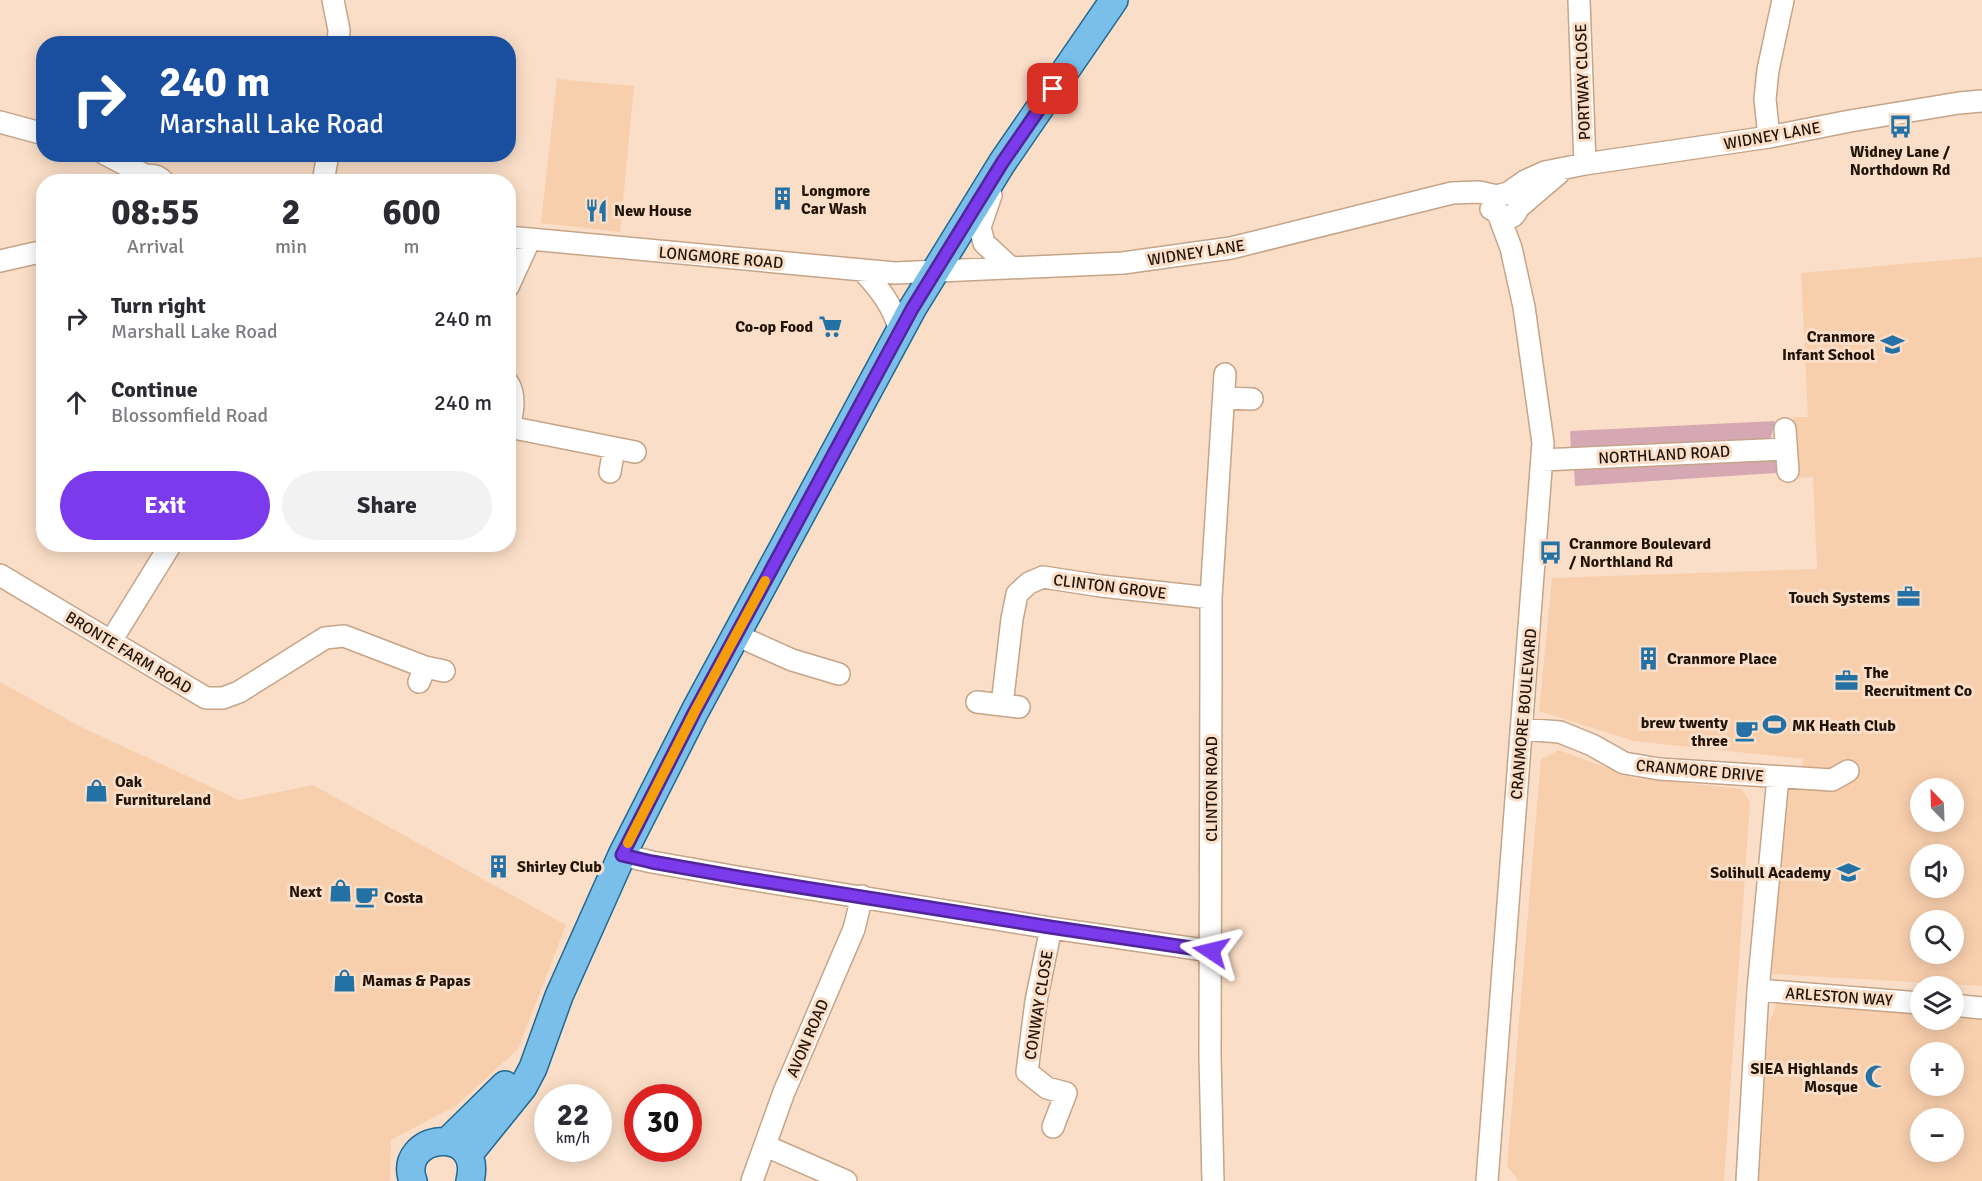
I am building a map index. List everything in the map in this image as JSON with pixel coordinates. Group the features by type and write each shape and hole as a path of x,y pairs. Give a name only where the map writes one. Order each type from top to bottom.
{"main road":[{"path":"413,1181 411,1165 415,1155 429,1143 462,1159 522,1069 539,1049 559,996 622,855 695,711 900,331 1002,163 1114,0"}],"street":[{"path":"333,0 339,36"},
{"name":"PORTWAY CLOSE","path":"1580,0 1585,164"},
{"path":"1769,137 1765,99 1768,70 1783,0"},
{"name":"WIDNEY LANE","path":"934,272 1123,263 1231,248 1452,193 1479,192 1506,206 1525,181 1545,172 1982,101"},
{"path":"0,122 36,132"},
{"path":"117,162 135,174"},
{"path":"1002,163 980,226 984,243 1010,267"},
{"name":"CRANMORE BOULEVARD","path":"1487,1181 1543,443 1524,308 1511,248 1506,206"},
{"name":"LONGMORE ROAD","path":"519,238 895,273 934,272"},
{"path":"0,261 36,253"},
{"path":"862,270 888,301 900,331"},
{"name":"CLINTON ROAD","path":"1213,1181 1210,1057 1211,598 1225,374"},
{"path":"1224,398 1252,399"},
{"path":"516,428 635,452"},
{"name":"NORTHLAND ROAD","path":"1542,460 1785,439 1788,471"},
{"path":"610,472 614,448"},
{"path":"111,640 166,552"},
{"name":"BRONTE FARM ROAD","path":"0,575 206,698 223,698 238,692 325,638 344,636 429,673"},
{"name":"CLINTON GROVE","path":"977,702 1011,706 1012,619 1017,594 1029,583 1043,577 1211,598"},
{"path":"736,635 792,660 840,674"},
{"name":"CRANMORE DRIVE","path":"1521,729 1560,732 1592,745 1624,763 1659,770 1832,780 1848,771"},
{"path":"1747,1181 1758,990 1778,777"},
{"path":"622,855 652,862 1050,927 1211,951"},
{"name":"AVON ROAD","path":"752,1181 784,1092 854,928 862,896"},
{"name":"CONWAY CLOSE","path":"1050,927 1036,1001 1027,1072 1047,1088 1066,1093 1053,1127"},
{"name":"ARLESTON WAY","path":"1758,990 1910,1002"},
{"path":"1964,1006 1982,1008"},
{"path":"766,1146 846,1181"}],"shaded area":[{"path":"557,79 634,86 620,232 541,223"},
{"path":"1982,257 1982,986 1964,985 1964,976 1910,976 1910,982 1772,974 1784,781 1802,782 1803,759 1634,741 1539,711 1552,578 1817,569 1813,477 1797,478 1793,417 1808,417 1801,273"},
{"path":"1775,421 1771,438 1571,451 1570,431"},
{"path":"1780,456 1776,473 1575,486 1574,467"},
{"path":"0,682 81,727 239,800 313,785 566,925 518,1049 457,1105 391,1140 390,1181 0,1181"},
{"path":"1559,750 1634,778 1742,789 1750,802 1724,1181 1519,1181 1507,1166 1541,759"},
{"path":"1777,1003 1910,1013 1910,1030 1964,1030 1964,1018 1982,1019 1982,1181 1759,1181 1769,1023"}],"slow traffic":[{"path":"628,843 765,581"}],"place":[{"name":"Widney Lane / Northdown Rd","path":"1900,126"},
{"name":"Longmore Car Wash","path":"783,199"},
{"name":"New House","path":"596,210"},
{"name":"Co-op Food","path":"831,326"},
{"name":"Cranmore Infant School","path":"1893,345"},
{"name":"Cranmore Boulevard / Northland Rd","path":"1551,552"},
{"name":"Touch Systems","path":"1908,597"},
{"name":"Cranmore Place","path":"1649,658"},
{"name":"The Recruitment Co","path":"1846,681"},
{"name":"MK Heath Club","path":"1774,725"},
{"name":"brew twenty three","path":"1746,731"},
{"name":"Oak Furnitureland","path":"97,790"},
{"name":"Shirley Club","path":"499,866"},
{"name":"Solihull Academy","path":"1849,872"},
{"name":"Next","path":"340,891"},
{"name":"Costa","path":"366,897"},
{"name":"Mamas & Papas","path":"344,980"},
{"name":"SIEA Highlands Mosque","path":"1876,1077"}],"route":[{"path":"1053,89 1002,163 912,309 695,711 622,855 743,878 1211,951"}]}
